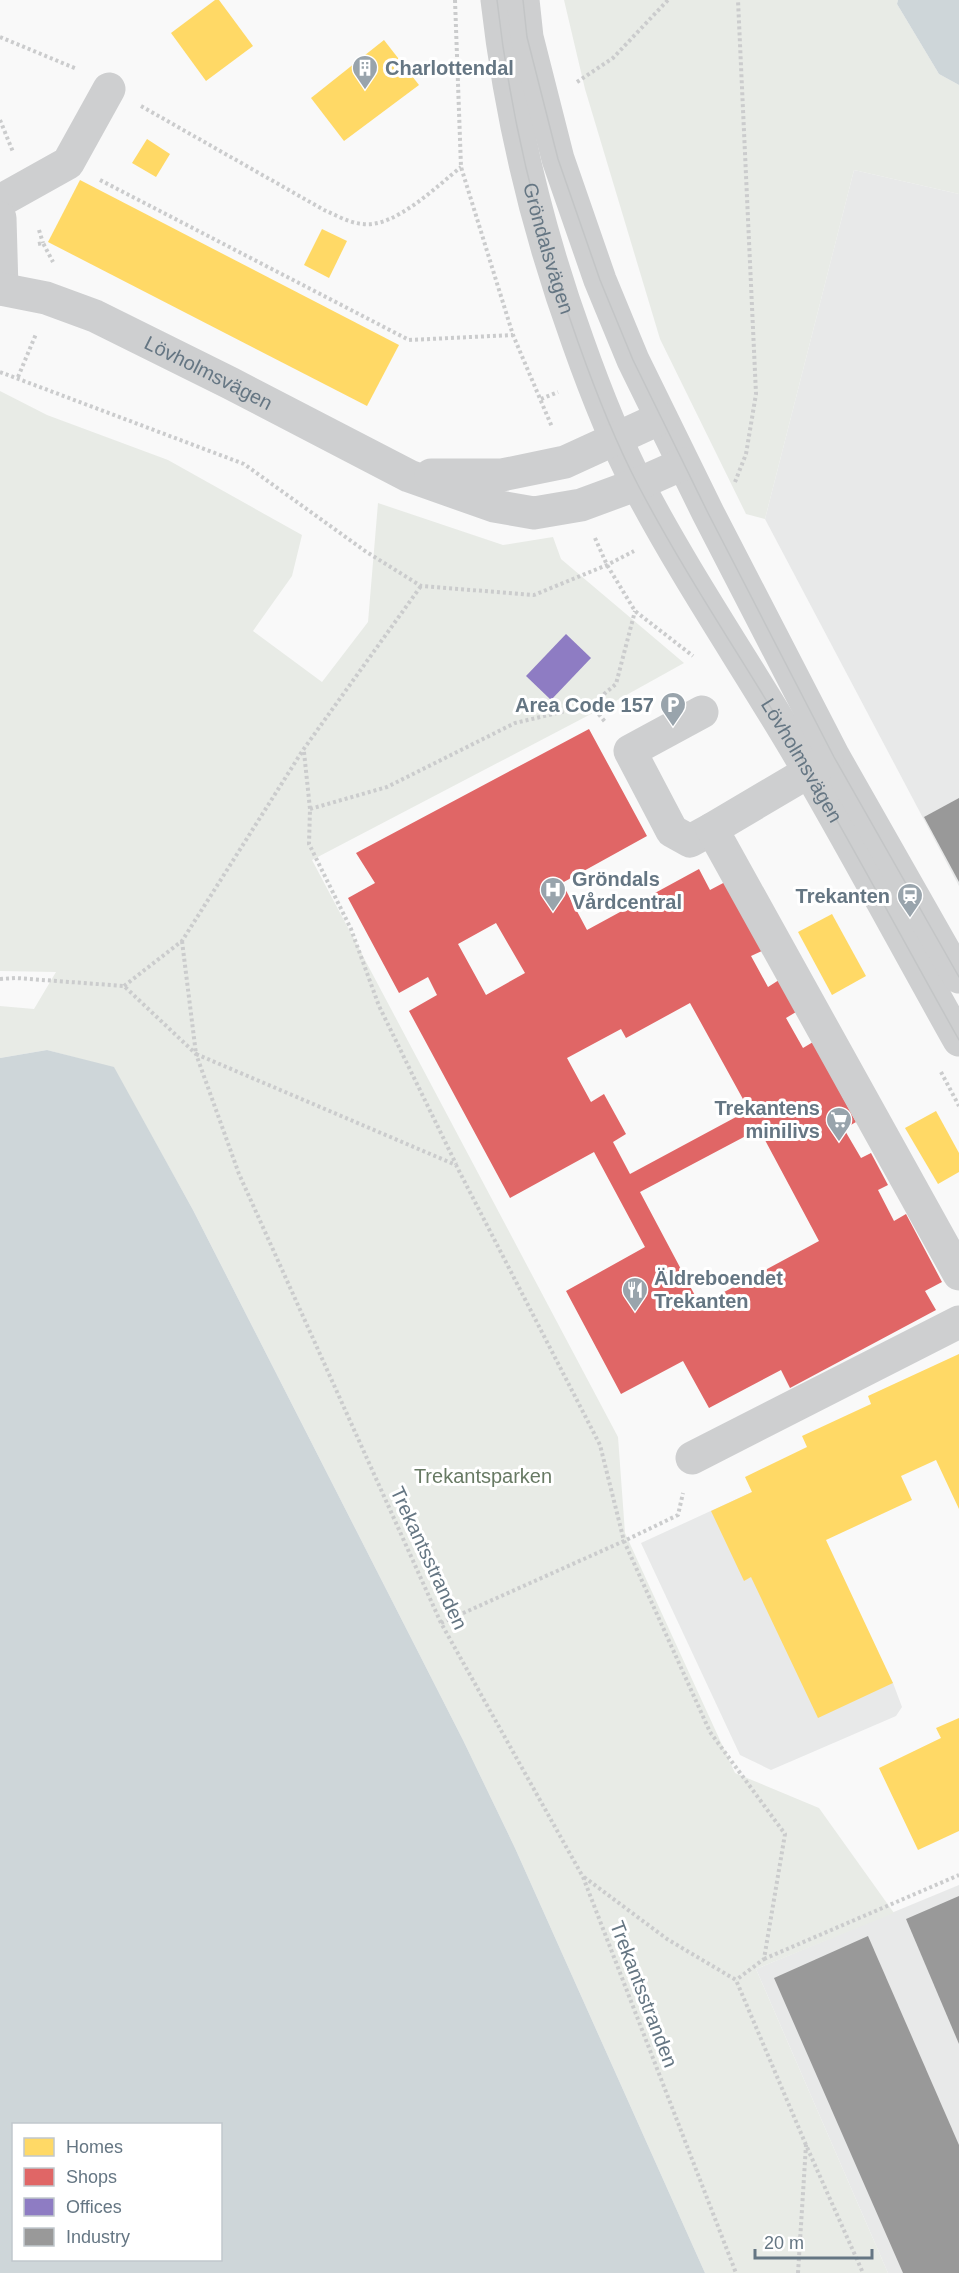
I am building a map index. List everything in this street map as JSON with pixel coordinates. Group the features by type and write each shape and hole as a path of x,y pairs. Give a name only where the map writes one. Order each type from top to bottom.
{"street":[{"name":"Gröndalsvägen","path":"497,0 502,42 526,170 561,298 591,378 638,484"},
{"name":"Gröndalsvägen","path":"523,0 527,37 558,159 600,280 633,360 661,418"},
{"path":"0,201 68,163 109,89"},
{"path":"0,218 1,289"},
{"name":"Lövholmsvägen","path":"1,289 46,298 95,316 409,476 494,506 534,513 581,506 683,464"},
{"name":"Lövholmsvägen","path":"409,476 502,475 565,462 661,418 822,765 959,1040"},
{"name":"Lövholmsvägen","path":"638,484 666,534 822,765 959,977"},
{"path":"702,712 630,751 672,831 690,841 822,765"},
{"path":"712,829 959,1274"},
{"path":"692,1458 959,1322"}],"path":[{"path":"455,0 461,167 513,335 565,462"},
{"path":"577,82 613,58 668,0"},
{"path":"734,484 746,454 756,394 738,0"},
{"path":"0,37 79,69 109,89 324,210 349,221 380,224 409,207 461,167"},
{"path":"68,163 409,340 513,335"},
{"path":"0,372 244,464 365,551 421,586 534,596 607,565 581,506"},
{"path":"0,979 16,978 124,986 182,941 303,750 421,586"},
{"path":"310,810 387,787 515,723 591,705 616,684 635,611"},
{"path":"303,750 310,810 309,844 351,929 379,1006 456,1165 600,1445 624,1541 710,1732 785,1834 764,1959"},
{"path":"182,941 196,1054 456,1165"},
{"name":"Trekantsstranden","path":"124,986 196,1054 238,1174 441,1623 583,1877 736,2273"},
{"path":"441,1623 678,1515 692,1458"},
{"path":"736,1980 764,1959 959,1875"},
{"path":"583,1877 667,1939 736,1980 863,2273"},
{"path":"798,2273 806,2145"}],"shaded area":[{"path":"898,0 959,0 959,85 939,74 897,4"},
{"path":"854,170 959,194 959,886 765,519"},
{"path":"47,1050 114,1067 193,1210 463,1740 515,1848 705,2273 0,2273 0,1058"},
{"path":"752,1492 893,1683 902,1707 896,1716 771,1770 740,1755 641,1543"},
{"path":"959,1885 959,2273 888,2273 756,1969"}],"green space":[{"path":"564,0 898,0 897,4 939,74 959,85 959,194 854,170 765,519 746,514 660,339 585,89"},
{"name":"Trekantsparken","path":"0,391 47,415 168,460 302,535 292,576 253,631 322,682 368,622 378,503 503,545 553,537 561,559 684,663 312,860 618,1437 625,1533 735,1773 819,1808 894,1913 756,1969 888,2273 705,2273 515,1848 463,1740 193,1210 114,1068 47,1050 0,1058 0,1006 34,1009 56,972 0,971"}],"building: Homes":[{"path":"215,0 219,0 253,46 206,81 171,33"},
{"name":"Charlottendal","path":"384,40 419,85 344,141 311,98"},
{"path":"147,139 170,154 156,177 132,163"},
{"path":"80,180 399,345 367,406 48,242"},
{"path":"322,229 347,241 329,278 304,265"},
{"path":"832,914 866,976 832,995 798,932"},
{"path":"936,1111 959,1153 959,1172 938,1184 905,1128"},
{"path":"959,1354 959,1509 936,1460 901,1476 912,1500 826,1540 893,1683 818,1718 751,1577 744,1581 711,1511 752,1492 745,1477 807,1447 802,1436 871,1404 868,1396"},
{"path":"959,1718 959,1831 918,1850 879,1768 941,1738 936,1728"}],"building: Shops":[{"path":"589,729 647,836 562,883 587,930 699,869 710,890 727,881 764,950 751,956 768,987 779,980 796,1012 786,1018 803,1048 813,1042 856,1122 844,1129 861,1158 871,1153 888,1185 878,1190 894,1221 906,1214 942,1282 925,1291 936,1310 790,1388 781,1370 709,1408 683,1361 621,1394 566,1291 645,1247 594,1152 510,1198 409,1011 437,995 428,977 399,993 348,898 375,883 356,853","holes":["496,923 525,973 486,995 458,944","690,1003 749,1110 630,1174 613,1142 626,1134 604,1094 591,1102 567,1058 621,1029 626,1038","759,1129 819,1241 700,1305 640,1192"]}],"building: Offices":[{"path":"566,634 591,658 551,700 526,676"}],"building: Industry":[{"path":"959,798 959,882 924,817"},
{"path":"959,1896 959,2044 906,1919"},
{"path":"868,1936 959,2145 959,2273 903,2273 774,1978"}],"tram line":[{"path":"497,0 518,130 538,216 591,378 613,432 658,522 810,773 959,1040"},
{"path":"523,0 527,37 558,159 600,280 633,360 708,513 834,757 959,977"}],"place":[{"name":"Charlottendal","path":"365,91"},
{"name":"Area Code 157","path":"673,728"},
{"name":"Gröndals Vårdcentral","path":"553,913"},
{"name":"Trekanten","path":"910,919"},
{"name":"Trekantens minilivs","path":"839,1143"},
{"name":"Äldreboendet Trekanten","path":"635,1313"}]}
